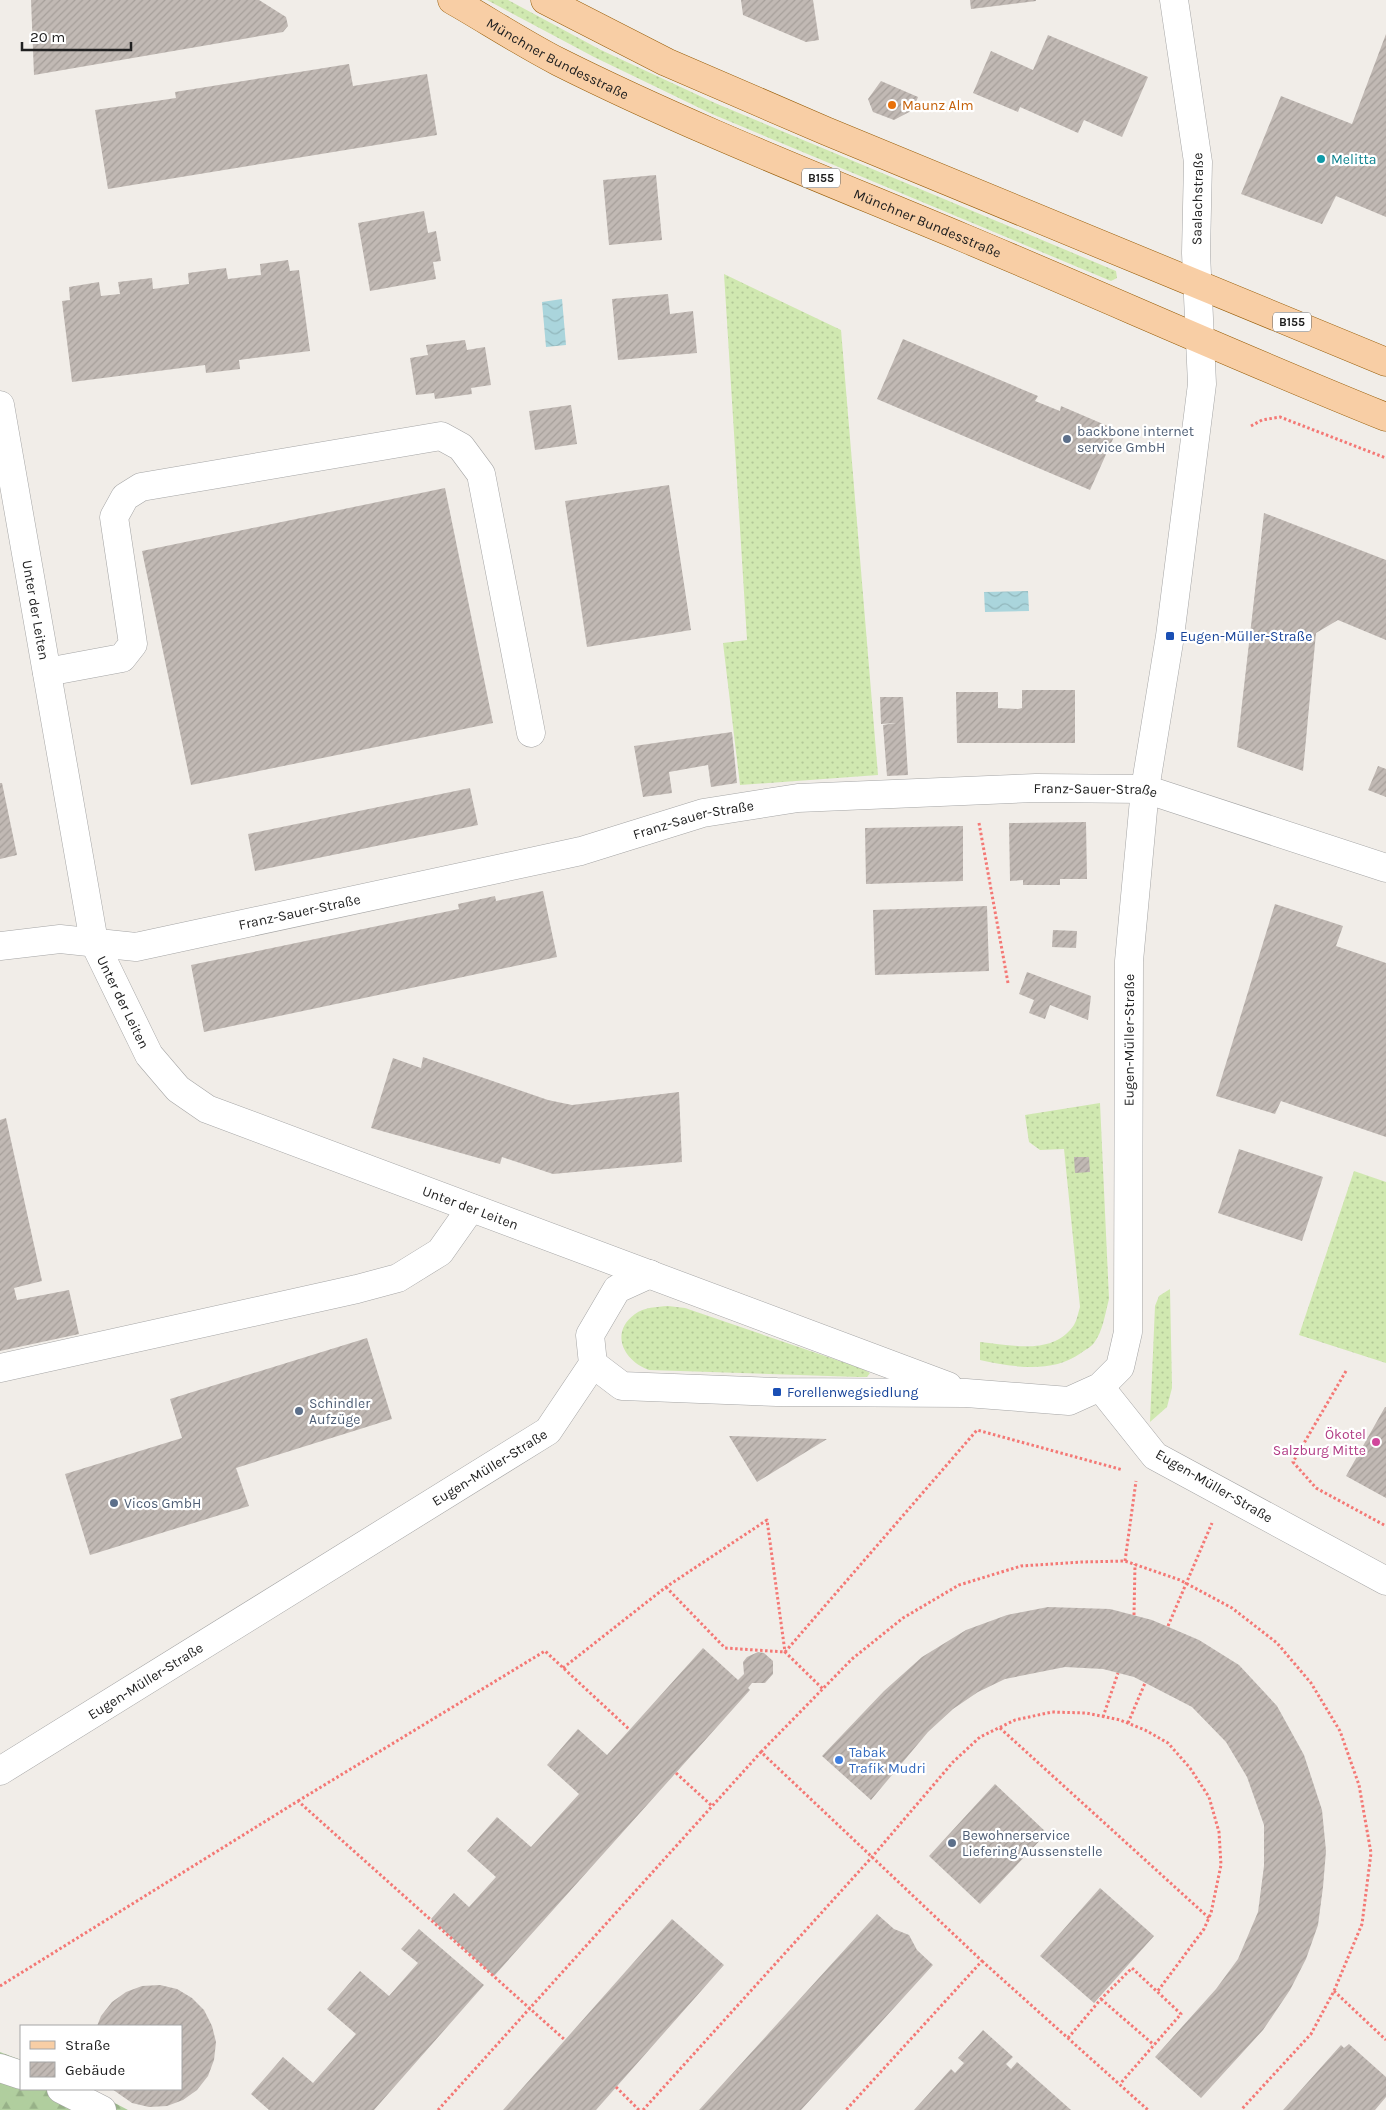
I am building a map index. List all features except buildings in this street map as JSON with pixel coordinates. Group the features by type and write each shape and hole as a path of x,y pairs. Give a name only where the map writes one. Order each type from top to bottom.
{"main road":[{"name":"Münchner Bundesstraße","path":"452,0 557,61 708,132 890,207 1295,381 1386,417"},
{"name":"B155","path":"545,0 675,66 916,169 1386,362"}],"street":[{"name":"Saalachstraße","path":"1174,0 1198,162 1196,253 1200,339"},
{"name":"Eugen-Müller-Straße","path":"1200,339 1202,384 1170,636 1145,789 1128,961 1128,1332 1120,1367 1100,1388 1146,1465 1224,1494 1386,1581"},
{"name":"Unter der Leiten","path":"0,405 94,942 149,1055 178,1088 207,1109 650,1274"},
{"path":"47,672 122,658 133,644 114,517 125,497 141,487 441,436 461,447 482,474 531,732"},
{"name":"Franz-Sauer-Straße","path":"0,946 60,939 136,947 581,851 703,813 798,798 1036,788 1145,789 1386,868"},
{"path":"0,1368 398,1278 440,1252 471,1208"},
{"path":"966,1393 650,1274 617,1289 590,1335 593,1364 622,1386 777,1392 966,1393 1069,1401 1100,1388"},
{"name":"Eugen-Müller-Straße","path":"0,1771 548,1431 593,1364"},
{"path":"0,2068 20,2075"},
{"path":"63,2090 102,2110"}],"path":[{"path":"1251,426 1262,420 1280,417 1386,458"},
{"path":"973,791 1008,983"},
{"path":"1346,1371 1293,1462 1316,1488 1386,1526"},
{"path":"786,1652 978,1430 1146,1465 1126,1561"},
{"path":"1168,1626 1224,1494"},
{"path":"564,1668 666,1587 767,1520 786,1652 823,1689"},
{"path":"438,2110 761,1752 852,1659 903,1618 960,1585 1021,1566 1126,1561 1186,1583 1232,1608 1277,1643 1310,1683 1340,1731 1359,1785 1371,1853 1362,1924 1334,1991 1311,2034 1241,2110"},
{"path":"1134,1615 1136,1564"},
{"path":"666,1587 724,1648 786,1652"},
{"path":"0,1986 298,1801 545,1651 630,1730"},
{"path":"1103,1717 1118,1673"},
{"path":"1128,1723 1145,1683"},
{"path":"616,2086 641,2110 872,1856 953,1762 980,1737 1016,1720 1052,1712 1086,1713 1128,1723 1145,1730 1168,1743 1190,1768 1209,1797 1219,1832 1221,1865 1209,1918 1204,1929 1156,1992"},
{"path":"1000,1728 1209,1918"},
{"path":"761,1752 982,1961 1148,2110"},
{"path":"676,1773 712,1806"},
{"path":"298,1801 565,2040"},
{"path":"846,2110 982,1961"},
{"path":"1068,2038 1101,1999 1132,1968 1181,2014 1120,2084"},
{"path":"1334,1991 1386,2040"},
{"path":"1101,1999 1154,2045"}],"green space":[{"path":"487,0 508,0 601,50 715,103 1116,271 1117,278 1111,281 712,114 594,57"},
{"path":"724,274 841,330 878,775 740,785 723,643 747,640"},
{"path":"1100,1103 1109,1299 1100,1333 1090,1347 1070,1360 1058,1364 1032,1367 980,1360 980,1342 1018,1346 1043,1345 1065,1335 1075,1323 1080,1307 1064,1149 1040,1150 1029,1142 1025,1115"},
{"path":"1354,1171 1386,1182 1386,1363 1299,1335"},
{"path":"1170,1289 1172,1388 1167,1407 1150,1422 1155,1306 1159,1296"},
{"path":"668,1306 685,1308 870,1373 867,1377 858,1377 649,1370 640,1366 627,1353 621,1338 623,1330 627,1321 642,1310"},
{"path":"0,2052 20,2060 20,2090 90,2090 128,2110 0,2110"}],"water":[{"path":"562,299 566,345 546,347 542,302"},
{"path":"1028,591 1029,611 985,612 984,592"}],"place":[{"name":"Maunz Alm","path":"892,105"},
{"name":"Melitta","path":"1321,159"},
{"name":"backbone internet service GmbH","path":"1067,439"},
{"name":"Eugen-Müller-Straße","path":"1170,636"},
{"name":"Forellenwegsiedlung","path":"777,1392"},
{"name":"Schindler Aufzüge","path":"299,1411"},
{"name":"Ökotel Salzburg Mitte","path":"1376,1442"},
{"name":"Vicos GmbH","path":"114,1503"},
{"name":"Tabak Trafik Mudri","path":"839,1760"},
{"name":"Bewohnerservice Liefering Aussenstelle","path":"952,1843"}]}
